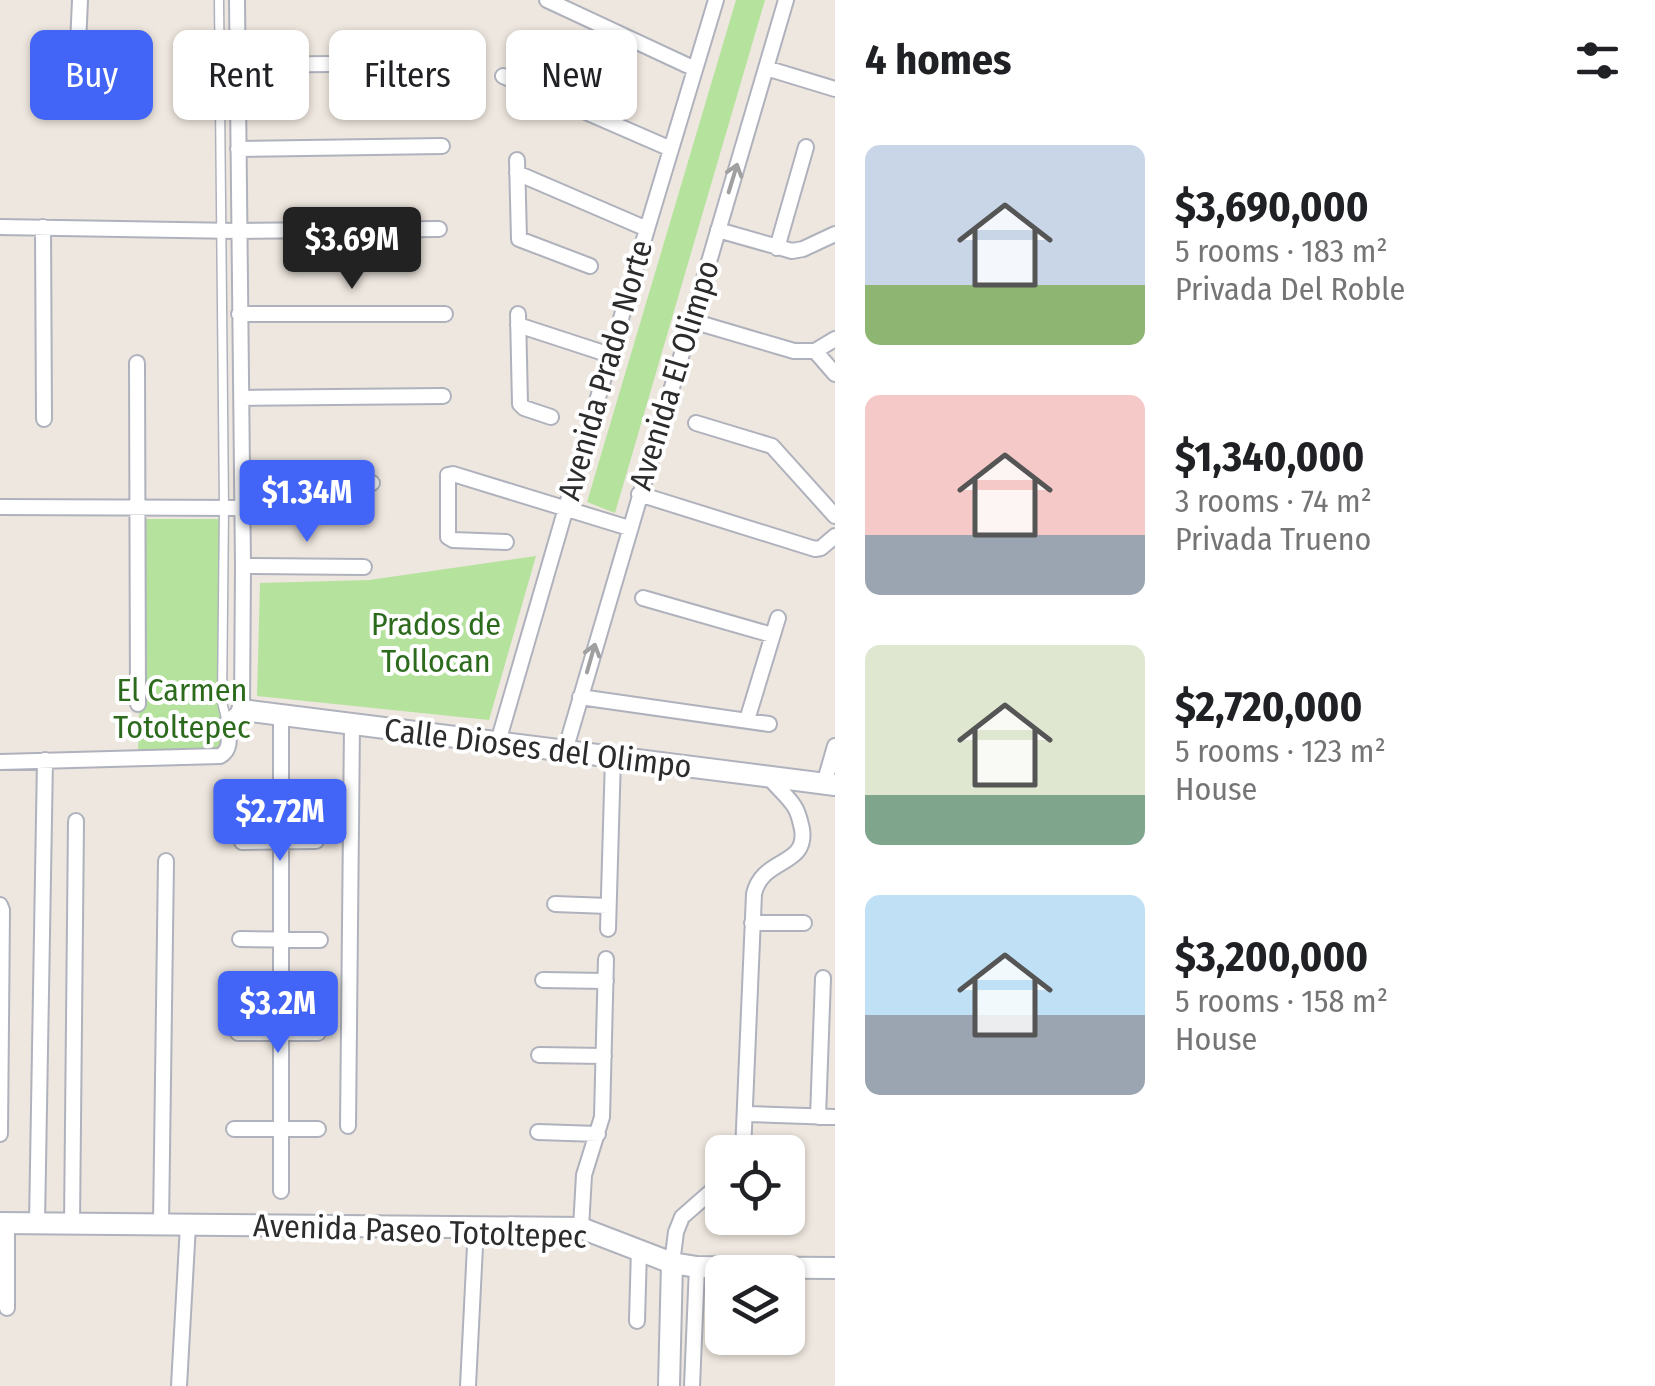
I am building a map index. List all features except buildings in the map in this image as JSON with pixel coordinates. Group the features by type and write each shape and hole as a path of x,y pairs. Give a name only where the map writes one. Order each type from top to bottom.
{"main road":[{"name":"Calle Dioses del Olimpo","path":"234,716 281,716 829,784"},
{"name":"Avenida Paseo Totoltepec","path":"4,1223 581,1228 672,1262 705,1267"},
{"path":"669,1386 672,1262"},
{"name":"Avenida Paseo Totoltepec","path":"805,1268 835,1268"}],"street":[{"path":"79,30 80,0"},
{"path":"237,0 237,30"},
{"path":"547,0 695,69"},
{"name":"Avenida Prado Norte","path":"498,742 716,0"},
{"name":"Avenida El Olimpo","path":"564,751 786,0"},
{"path":"766,68 835,89"},
{"path":"502,76 670,149"},
{"path":"0,762 220,756 228,747 234,716 243,566 238,120"},
{"path":"238,149 442,146"},
{"path":"777,248 806,147"},
{"path":"590,266 519,239 516,166 647,228"},
{"path":"0,226 221,231 439,228"},
{"path":"43,227 44,418"},
{"path":"718,230 798,251 835,234"},
{"path":"239,314 445,314"},
{"path":"550,417 520,404 518,319 610,355"},
{"path":"692,321 794,351 814,351 835,340"},
{"path":"814,351 835,374"},
{"path":"137,363 138,704"},
{"path":"240,398 443,396"},
{"path":"696,423 772,446 835,516"},
{"path":"506,542 448,537 448,475 629,528"},
{"path":"242,484 372,484"},
{"path":"639,494 815,549 835,536"},
{"path":"0,507 242,508"},
{"path":"243,566 364,567"},
{"path":"643,598 772,635"},
{"path":"747,720 778,618"},
{"path":"580,697 769,724"},
{"path":"280,1190 281,716"},
{"path":"348,1126 352,725"},
{"path":"829,784 835,746"},
{"path":"608,930 613,757"},
{"path":"38,1224 45,760"},
{"path":"745,1135 754,894 761,876 794,855 803,843 795,806 768,776"},
{"path":"72,1224 76,821"},
{"path":"242,842 316,840"},
{"path":"160,1225 166,861"},
{"path":"554,904 608,906"},
{"path":"0,905 0,1134"},
{"path":"752,924 804,923"},
{"path":"240,939 320,940"},
{"path":"581,1228 584,1175 602,1117 606,959"},
{"path":"818,1117 823,978"},
{"path":"543,980 606,981"},
{"path":"238,1033 318,1033"},
{"path":"539,1055 604,1056"},
{"path":"746,1114 835,1117"},
{"path":"234,1130 318,1129"},
{"path":"538,1132 598,1134"},
{"path":"672,1262 682,1217 705,1197"},
{"path":"4,1223 8,1308"},
{"path":"179,1386 188,1225"},
{"path":"468,1386 476,1226"},
{"path":"637,1321 639,1249"},
{"path":"692,1386 697,1267"}],"lane":[{"path":"219,0 222,702 234,716"}],"green space":[{"path":"736,0 765,0 615,513 587,502"},
{"name":"El Carmen Totoltepec","path":"145,519 224,519 225,753 138,751"},
{"name":"Prados de Tollocan","path":"536,556 489,720 257,696 260,583 369,580"}]}
